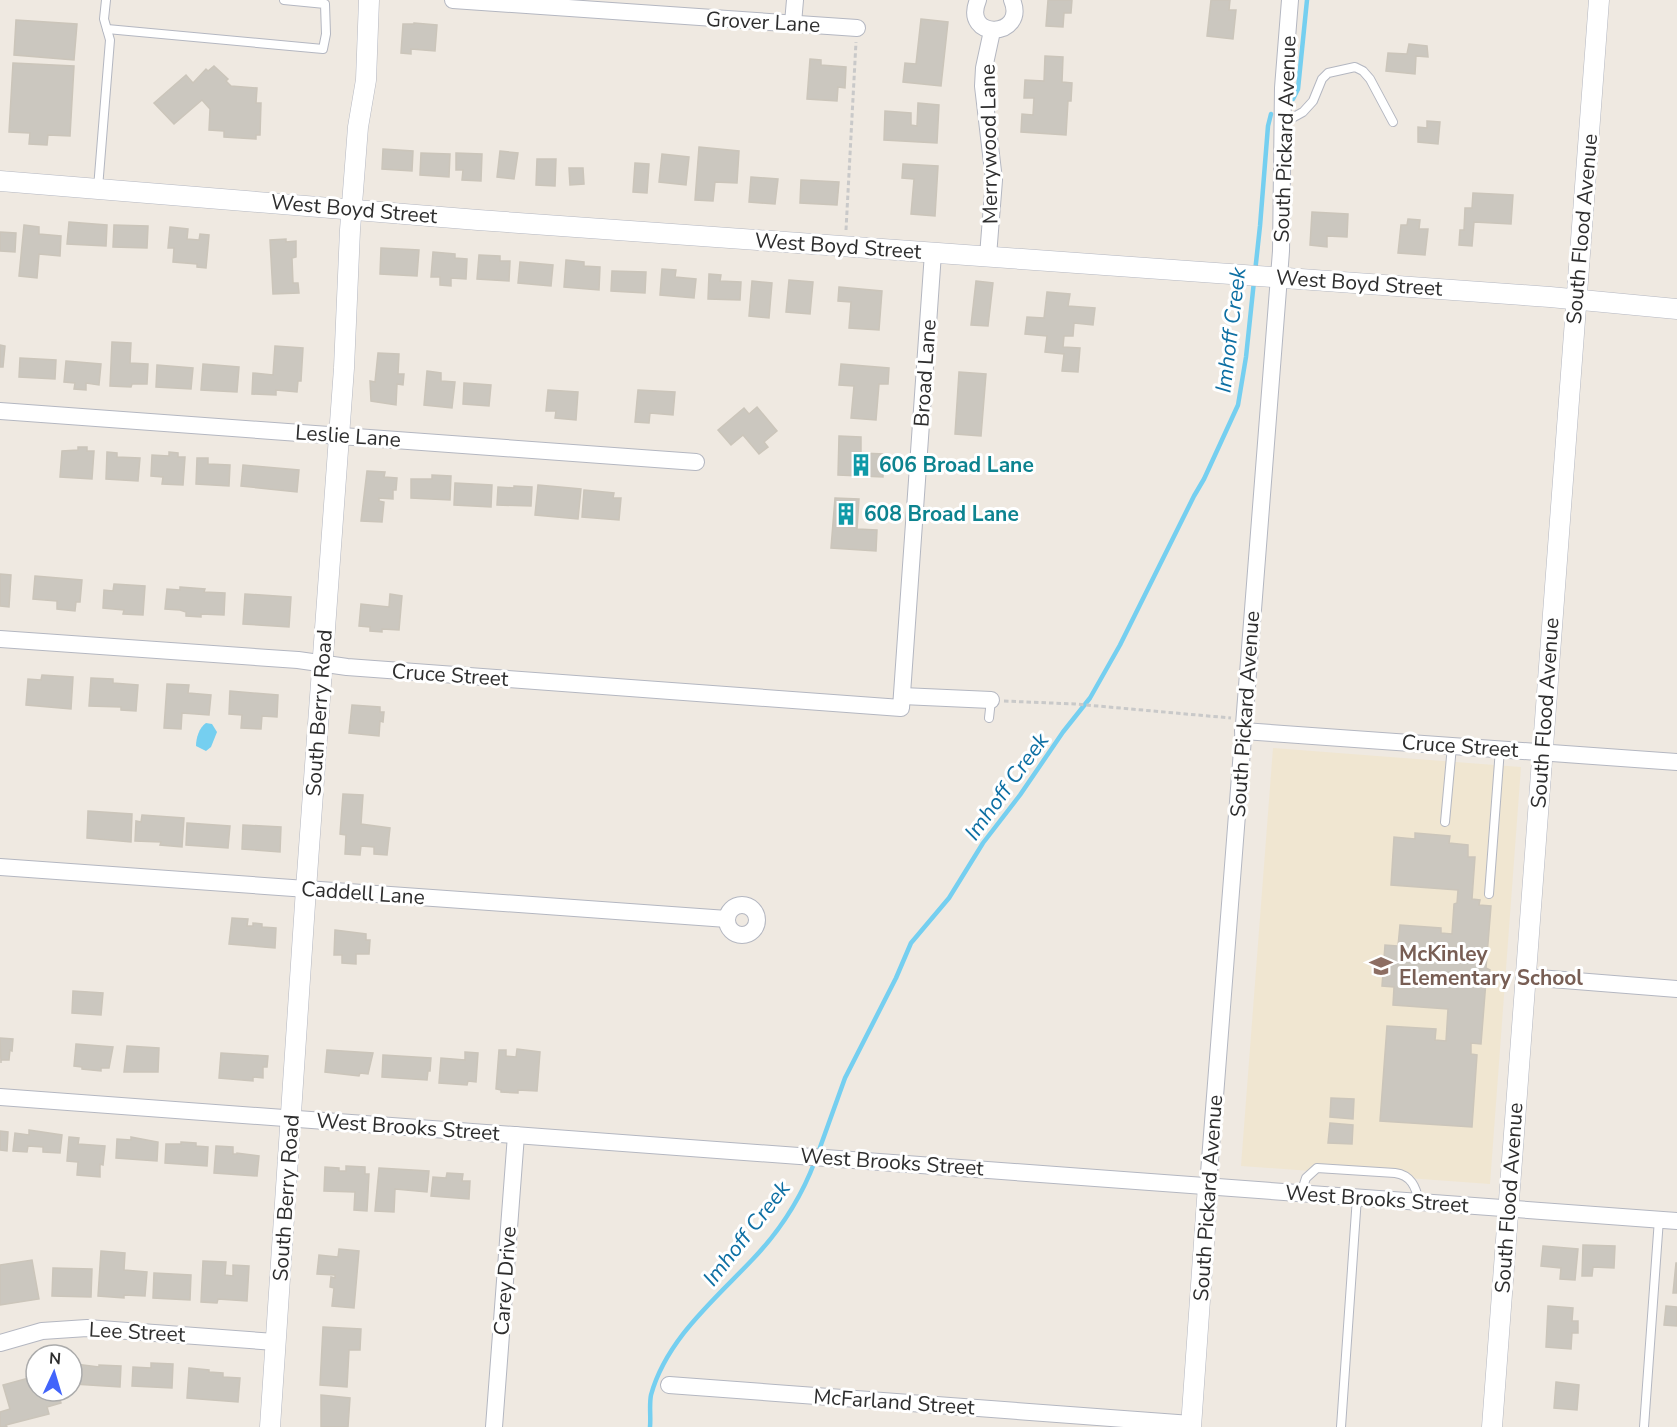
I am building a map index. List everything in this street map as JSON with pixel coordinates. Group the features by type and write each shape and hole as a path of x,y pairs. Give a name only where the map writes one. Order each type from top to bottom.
{"street":[{"name":"South Berry Road","path":"270,1427 339,435 352,208 358,127 366,80 369,0"},
{"name":"Grover Lane","path":"453,0 857,28"},
{"path":"794,23 795,0"},
{"path":"978,0 975,7 978,20 982,27 992,31 1000,30 1012,20 1015,12 1012,0"},
{"name":"South Pickard Avenue","path":"1191,1425 1244,725 1274,277 1281,251 1282,123 1290,0"},
{"name":"South Flood Avenue","path":"1492,1427 1599,0"},
{"name":"Merrywood Lane","path":"988,256 994,180 983,86 984,68 992,31"},
{"name":"West Boyd Street","path":"0,181 478,220 1550,297 1677,309"},
{"name":"Broad Lane","path":"901,702 933,253"},
{"name":"Leslie Lane","path":"0,411 696,462"},
{"name":"Cruce Street","path":"0,639 298,660 322,664 901,702 991,700"},
{"name":"Cruce Street","path":"1244,725 1452,746 1677,762"},
{"name":"Caddell Lane","path":"0,867 727,919"},
{"path":"1526,977 1677,989"},
{"name":"West Brooks Street","path":"0,1097 1677,1221"},
{"name":"Carey Drive","path":"494,1427 516,1135"},
{"name":"Lee Street","path":"0,1343 42,1331 87,1328 275,1342"},
{"name":"McFarland Street","path":"669,1385 1191,1425"}],"lane":[{"path":"98,188 110,40 104,20 106,0"},
{"path":"107,29 323,49 326,34 325,4 284,0"},
{"path":"1282,123 1303,112 1313,101 1322,79 1328,73 1355,67 1364,71 1370,79 1393,122"},
{"path":"989,718 991,700"},
{"path":"1445,822 1452,746"},
{"path":"1489,894 1500,749"},
{"path":"1300,1193 1306,1178 1317,1168 1395,1173 1404,1174 1411,1181 1417,1191 1419,1202"},
{"path":"1341,1427 1357,1197"},
{"path":"1644,1427 1659,1219"}],"path":[{"path":"846,230 857,28"},
{"path":"991,700 1104,706 1244,725"}],"shaded area":[{"name":"McKinley Elementary School","path":"1273,748 1521,767 1490,1184 1241,1166"}],"water":[{"path":"206,723 212,724 217,732 211,747 206,751 196,746 198,733"}],"building":[{"path":"1048,0 1072,0 1071,13 1064,13 1063,27 1046,26"},
{"path":"1211,0 1230,0 1229,10 1236,10 1233,39 1207,36"},
{"path":"921,19 948,22 941,86 903,82 905,63 916,64"},
{"path":"16,20 77,24 74,60 14,55"},
{"path":"403,24 437,25 435,51 411,49 411,54 401,53"},
{"path":"1409,44 1427,46 1428,57 1416,56 1415,74 1386,71 1388,53 1407,54"},
{"path":"1045,56 1063,57 1062,82 1072,83 1071,101 1068,101 1066,135 1021,132 1022,114 1033,115 1034,98 1024,98 1025,80 1044,81"},
{"path":"810,59 821,60 821,65 846,67 845,88 838,87 837,101 807,99"},
{"path":"13,63 74,66 70,136 48,135 47,145 29,144 30,133 9,132"},
{"path":"214,66 228,79 226,81 231,86 257,88 256,103 261,103 260,135 256,135 256,139 224,137 224,131 209,130 210,109 202,100 174,124 154,103 186,75 193,83 206,69 208,71"},
{"path":"918,103 939,105 937,143 884,140 885,111 911,113 911,125 917,126"},
{"path":"1427,121 1440,122 1438,144 1418,142 1418,127 1427,128"},
{"path":"699,147 739,151 737,183 715,182 713,201 695,200"},
{"path":"383,149 413,151 412,171 382,169"},
{"path":"500,151 518,153 514,179 497,177"},
{"path":"421,153 450,154 449,177 420,175"},
{"path":"456,153 482,154 481,181 462,180 463,170 456,170"},
{"path":"662,154 689,157 686,185 659,182"},
{"path":"537,159 556,159 555,186 536,185"},
{"path":"635,163 649,164 647,193 633,192"},
{"path":"903,164 938,166 935,216 911,214 914,179 902,178"},
{"path":"569,168 583,168 584,184 570,185"},
{"path":"751,177 778,179 775,204 749,202"},
{"path":"801,180 839,182 837,205 800,203"},
{"path":"1473,193 1513,195 1511,224 1474,222 1472,246 1459,245 1460,230 1464,230 1465,208 1472,208"},
{"path":"1312,212 1348,214 1347,237 1327,236 1327,247 1310,245"},
{"path":"1408,219 1420,220 1419,229 1428,229 1425,255 1398,253 1401,225 1407,225"},
{"path":"69,222 107,225 106,246 67,244"},
{"path":"24,225 39,227 39,234 61,236 60,256 39,254 37,278 19,276"},
{"path":"114,225 148,226 147,248 113,247"},
{"path":"170,227 188,229 187,239 199,240 200,234 209,235 206,268 197,267 197,264 173,262 174,248 168,248"},
{"path":"0,232 16,233 15,252 0,251"},
{"path":"286,239 286,242 296,241 296,257 292,258 293,283 298,283 299,293 273,294 270,240"},
{"path":"381,248 419,250 417,276 380,274"},
{"path":"433,252 455,254 455,258 467,259 466,279 451,278 451,286 440,285 440,277 431,277"},
{"path":"479,255 500,256 500,261 510,261 509,281 477,279"},
{"path":"566,260 584,262 584,266 600,267 599,290 564,287"},
{"path":"520,262 553,265 551,286 518,283"},
{"path":"662,269 676,270 675,277 696,279 694,298 660,295"},
{"path":"612,271 646,272 645,293 611,291"},
{"path":"709,274 721,275 720,281 741,282 740,300 708,299"},
{"path":"789,280 813,282 810,314 786,312"},
{"path":"752,281 772,283 769,318 749,316"},
{"path":"976,281 993,283 988,326 971,325"},
{"path":"839,287 882,291 879,330 849,328 851,302 838,301"},
{"path":"1047,292 1070,294 1068,306 1095,308 1093,325 1074,323 1073,336 1064,336 1063,347 1080,348 1078,372 1062,371 1064,354 1045,352 1047,336 1025,334 1027,317 1044,318"},
{"path":"112,342 131,343 130,363 148,364 147,384 132,384 131,387 110,386"},
{"path":"0,345 5,346 3,367 0,367"},
{"path":"275,346 303,348 301,381 298,381 297,392 276,390 276,395 252,394 253,373 273,375"},
{"path":"378,353 399,354 398,374 404,374 403,385 397,384 396,405 371,401 370,381 375,382"},
{"path":"20,358 56,360 55,379 19,377"},
{"path":"66,361 101,364 99,385 86,383 86,390 74,389 75,383 64,382"},
{"path":"203,364 239,367 237,392 201,390"},
{"path":"841,364 889,368 888,384 879,384 876,420 851,418 854,386 839,385"},
{"path":"157,365 193,368 191,389 156,387"},
{"path":"427,371 441,373 441,381 455,382 452,408 424,405"},
{"path":"959,372 986,374 981,436 955,434"},
{"path":"464,383 491,385 489,406 463,404"},
{"path":"548,390 578,392 576,420 555,418 556,411 546,411"},
{"path":"638,390 675,392 673,415 650,413 649,423 635,422"},
{"path":"757,407 777,431 764,442 768,447 759,454 743,435 731,445 718,430 744,408 749,414"},
{"name":"606 Broad Lane","path":"839,436 861,437 861,453 884,454 883,477 838,475"},
{"path":"78,447 87,447 87,451 94,451 92,479 60,477 62,451 78,450"},
{"path":"107,452 117,453 117,457 140,458 138,481 106,479"},
{"path":"169,452 178,453 178,457 185,457 183,485 162,484 163,477 151,476 152,455 169,456"},
{"path":"197,458 208,458 208,464 230,465 229,486 196,484"},
{"path":"243,465 299,470 297,492 241,486"},
{"path":"367,471 385,472 384,477 397,478 393,499 379,498 379,501 384,502 382,522 361,521"},
{"path":"432,475 451,476 450,500 411,498 411,479 432,479"},
{"path":"455,483 492,485 491,507 454,505"},
{"path":"538,485 581,489 578,519 535,515"},
{"path":"514,486 532,487 531,506 497,505 498,487 514,488"},
{"path":"584,490 614,493 613,498 621,498 619,520 582,517"},
{"name":"608 Broad Lane","path":"835,498 859,499 857,529 877,530 876,551 831,548"},
{"path":"0,574 11,575 9,607 0,606"},
{"path":"35,576 82,580 80,602 76,602 75,611 57,609 57,601 33,599"},
{"path":"114,584 145,586 143,615 123,614 124,610 103,608 104,590 113,591"},
{"path":"180,587 225,593 224,615 186,616 186,612 180,610 165,609 167,589 180,590"},
{"path":"245,594 291,597 289,627 243,624"},
{"path":"390,594 402,596 399,630 370,631 370,627 359,626 361,604 389,607"},
{"path":"42,675 73,677 71,709 26,705 28,679 41,680"},
{"path":"91,678 113,679 113,683 138,685 136,711 121,710 121,707 89,706"},
{"path":"167,684 189,685 188,693 211,695 209,715 182,713 181,729 164,728"},
{"path":"230,691 278,695 277,717 262,716 261,729 241,728 242,715 229,714"},
{"path":"352,705 380,707 380,712 384,712 383,722 380,721 379,736 349,733"},
{"path":"343,794 363,795 361,824 390,828 387,855 374,854 374,847 361,846 360,855 345,854 346,835 340,834"},
{"path":"88,811 132,814 131,842 87,838"},
{"path":"142,815 184,818 182,847 160,845 161,842 135,841 136,821 141,822"},
{"path":"187,823 230,826 228,848 186,845"},
{"path":"243,825 281,827 280,852 242,849"},
{"path":"1415,833 1450,836 1449,843 1468,845 1468,857 1475,857 1472,899 1480,900 1479,905 1491,906 1486,968 1490,970 1489,981 1486,981 1481,1044 1471,1043 1471,1054 1477,1055 1472,1127 1380,1121 1387,1026 1436,1029 1435,1040 1446,1041 1448,1009 1393,1005 1394,987 1382,986 1385,945 1398,946 1400,925 1441,928 1441,933 1452,934 1454,904 1457,903 1458,890 1391,885 1394,837 1415,839"},
{"path":"232,918 248,919 247,926 253,926 253,923 262,924 262,927 276,928 275,948 229,944"},
{"path":"335,930 366,934 366,940 370,940 369,954 356,954 356,964 342,963 342,955 334,955"},
{"path":"73,991 103,993 101,1015 72,1013"},
{"path":"0,1038 13,1039 9,1060 1,1060 1,1063"},
{"path":"76,1044 113,1047 109,1068 101,1068 101,1071 74,1066"},
{"path":"127,1046 159,1048 158,1072 124,1072"},
{"path":"517,1049 540,1052 537,1091 518,1090 518,1093 501,1092 496,1089 499,1050 506,1050 506,1056 516,1057"},
{"path":"327,1050 373,1053 368,1074 360,1073 359,1076 325,1072"},
{"path":"465,1052 478,1053 476,1082 468,1081 467,1085 439,1083 441,1058 465,1060"},
{"path":"221,1053 268,1056 267,1067 263,1067 263,1078 253,1077 253,1081 219,1078"},
{"path":"383,1055 431,1058 427,1080 382,1077"},
{"path":"1331,1098 1354,1099 1353,1119 1330,1117"},
{"path":"1330,1123 1353,1125 1352,1144 1328,1143"},
{"path":"29,1130 62,1135 60,1153 43,1152 43,1147 28,1146 27,1152 13,1151 15,1133 29,1135"},
{"path":"0,1131 8,1132 7,1151 0,1150"},
{"path":"69,1137 79,1138 78,1144 105,1146 103,1165 100,1164 100,1177 77,1175 78,1162 67,1161"},
{"path":"131,1137 158,1142 157,1161 116,1158 117,1139 131,1140"},
{"path":"181,1142 208,1147 207,1166 165,1163 166,1144 181,1144"},
{"path":"216,1146 233,1147 233,1154 259,1156 257,1176 214,1173"},
{"path":"346,1166 365,1167 365,1174 369,1174 367,1211 354,1210 355,1192 324,1191 325,1167 346,1171"},
{"path":"379,1168 429,1171 427,1192 395,1189 394,1212 375,1211"},
{"path":"447,1173 463,1174 462,1181 470,1181 469,1199 431,1196 433,1177 446,1178"},
{"path":"1583,1245 1615,1246 1614,1268 1593,1267 1592,1276 1582,1276"},
{"path":"1543,1246 1578,1249 1575,1280 1560,1279 1561,1268 1541,1266"},
{"path":"339,1249 359,1251 354,1308 332,1306 334,1288 330,1287 331,1277 335,1278 335,1275 317,1274 319,1255 338,1257"},
{"path":"101,1251 125,1253 124,1270 147,1272 145,1296 124,1295 124,1298 98,1296"},
{"path":"32,1260 39,1299 0,1305 0,1265"},
{"path":"203,1261 226,1262 225,1275 233,1276 233,1265 249,1266 247,1301 218,1299 217,1303 201,1302"},
{"path":"1676,1263 1677,1293 1673,1293"},
{"path":"53,1268 92,1269 91,1297 52,1296"},
{"path":"154,1273 191,1275 190,1300 153,1298"},
{"path":"1548,1306 1573,1308 1572,1321 1578,1321 1578,1333 1572,1333 1571,1349 1546,1347"},
{"path":"1666,1306 1677,1307 1677,1326 1664,1325"},
{"path":"323,1327 361,1329 360,1350 349,1350 347,1387 320,1385"},
{"path":"151,1363 173,1364 172,1388 132,1386 133,1367 151,1368"},
{"path":"84,1365 121,1366 120,1387 84,1385"},
{"path":"189,1368 223,1373 223,1377 240,1378 238,1402 187,1398"},
{"path":"24,1379 24,1403 61,1403 47,1407 49,1414 0,1427 0,1412 10,1409 3,1385"},
{"path":"1556,1382 1579,1385 1577,1410 1554,1408"},
{"path":"321,1395 350,1398 348,1427 321,1427"}],"waterway":[{"name":"Imhoff Creek","path":"1293,99 1298,89 1307,0"},
{"name":"Imhoff Creek","path":"1255,272 1271,114"},
{"name":"Imhoff Creek","path":"818,1153 845,1078 896,978 911,943 949,898 983,843 1090,698 1120,645 1204,479 1238,405 1254,281"},
{"name":"Imhoff Creek","path":"650,1427 651,1395 668,1356 693,1322 771,1238 796,1201 815,1161"}],"place":[{"name":"606 Broad Lane","path":"861,465"},
{"name":"608 Broad Lane","path":"846,514"},
{"name":"McKinley Elementary School","path":"1381,966"}]}
